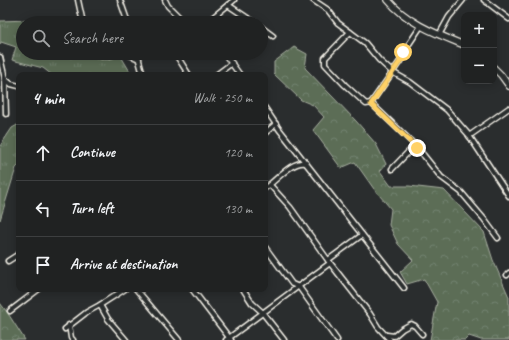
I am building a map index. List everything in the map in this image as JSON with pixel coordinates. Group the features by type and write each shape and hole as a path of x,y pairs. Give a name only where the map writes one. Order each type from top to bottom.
{"street":[{"path":"78,0 81,16"},
{"path":"120,0 126,16"},
{"path":"164,0 178,16"},
{"path":"215,16 234,0"},
{"path":"313,0 328,10 338,23 365,43 379,60 392,72 410,82 446,110 469,136 509,196"},
{"path":"388,0 398,11 421,26 461,44"},
{"path":"439,35 448,17 462,0"},
{"path":"484,0 509,19"},
{"path":"228,5 244,16"},
{"path":"371,104 403,57 403,52 408,43 421,26"},
{"path":"268,32 273,36"},
{"path":"350,32 325,58 324,62 345,85 366,104 371,104 415,145 441,177 461,192 498,238"},
{"path":"0,57 5,79 6,114"},
{"path":"139,60 142,72"},
{"path":"179,60 187,72"},
{"path":"230,60 238,72"},
{"path":"220,72 232,63"},
{"path":"497,72 509,86"},
{"path":"5,79 11,84 16,85"},
{"path":"0,96 5,95"},
{"path":"469,136 509,108"},
{"path":"268,112 404,288"},
{"path":"268,131 276,124"},
{"path":"392,169 415,145"},
{"path":"307,163 299,162 278,177 270,185 290,207 329,262 370,314 378,327 390,340"},
{"path":"194,292 228,339 262,312 298,287 362,235"},
{"path":"268,251 292,284 298,287 330,329 336,340"},
{"path":"8,261 16,256"},
{"path":"10,311 35,292"},
{"path":"65,329 87,312 120,292"},
{"path":"139,292 179,340"},
{"path":"246,292 252,303 262,312 284,340"},
{"path":"100,305 108,319 126,340"},
{"path":"386,335 394,336 411,324 415,326 422,334"},
{"path":"69,326 71,338 73,340"}],"green space":[{"path":"16,20 16,47 1,42 0,44 0,21"},
{"path":"16,47 16,60 123,60 130,72 48,72 43,68 12,60"},
{"path":"294,47 307,54 305,68 376,144 386,164 380,171 391,186 409,186 444,190 484,232 493,260 509,297 509,340 481,340 469,336 465,340 430,340 437,302 424,279 407,284 400,272 413,260 398,244 389,225 391,209 374,189 355,162 341,168 313,130 324,117 313,105 301,100 274,74 274,62"},
{"path":"16,126 16,168 0,220 0,146 12,128"},
{"path":"0,303 7,312 25,340 0,340"}],"route":[{"path":"403,52 403,57 371,104 391,121 417,148"}]}
